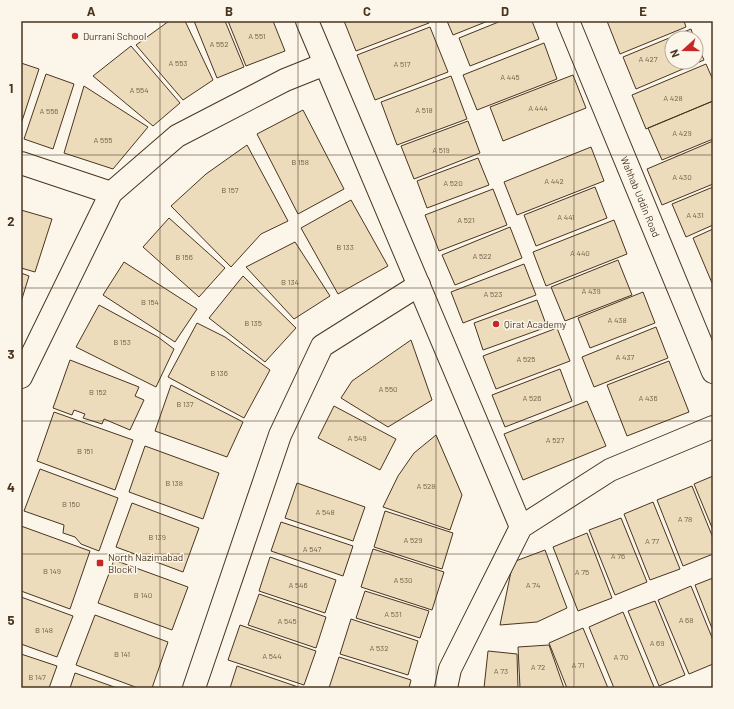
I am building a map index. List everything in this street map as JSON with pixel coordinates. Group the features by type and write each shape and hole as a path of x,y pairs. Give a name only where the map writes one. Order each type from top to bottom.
{"street":[{"path":"307,21 521,527"},
{"name":"Wahhab Uddin Road","path":"568,21 713,372"},
{"path":"21,377 111,193 177,136 285,80 325,64"},
{"path":"21,163 111,193"},
{"path":"194,688 280,435 322,346 419,285"},
{"path":"446,688 450,669 521,527 610,470 713,427"}],"building":[{"path":"169,21 185,21 213,80 183,100 136,45"},
{"path":"194,21 225,21 244,67 217,78"},
{"path":"228,21 273,21 285,51 246,66"},
{"path":"344,21 428,21 429,23 356,51"},
{"path":"447,21 488,21 453,35"},
{"path":"501,21 532,21 539,39 470,66 459,38"},
{"path":"607,21 684,21 686,27 679,30 664,30 664,36 620,54"},
{"path":"430,27 448,72 375,100 357,55"},
{"path":"664,40 664,70 681,70 636,89 623,57"},
{"path":"544,43 557,79 477,110 463,75"},
{"path":"131,46 180,103 153,126 93,76"},
{"path":"21,63 39,69 21,124"},
{"path":"706,64 713,80 713,101 646,129 632,95 692,70 704,70 704,65"},
{"path":"46,74 74,84 53,149 24,139"},
{"path":"573,75 586,108 503,141 490,107"},
{"path":"451,76 467,119 397,145 381,102"},
{"path":"84,86 148,127 113,169 64,153"},
{"path":"713,101 713,139 662,160 648,128"},
{"path":"303,110 344,189 298,214 257,134"},
{"path":"468,121 480,153 414,179 401,146"},
{"path":"713,141 713,184 662,205 647,169"},
{"path":"247,145 288,221 261,234 231,267 171,206 206,174"},
{"path":"591,147 604,181 517,215 504,182"},
{"path":"478,158 489,185 427,208 417,181"},
{"path":"595,187 607,218 536,246 524,215"},
{"path":"713,187 713,225 686,237 672,204"},
{"path":"493,189 507,225 439,251 425,215"},
{"path":"351,200 388,266 338,294 301,228"},
{"path":"21,210 52,219 35,272 21,268"},
{"path":"169,218 225,268 199,297 143,247"},
{"path":"614,220 627,254 546,286 533,252"},
{"path":"510,227 522,258 455,285 442,255"},
{"path":"713,229 713,282 712,283 693,238"},
{"path":"295,242 330,296 294,319 246,267"},
{"path":"618,260 632,295 565,321 551,287"},
{"path":"124,262 197,309 175,342 103,295"},
{"path":"524,264 536,295 463,323 451,292"},
{"path":"21,273 29,276 21,302"},
{"path":"243,276 296,328 265,362 209,318"},
{"path":"643,292 655,323 590,348 578,318"},
{"path":"537,300 547,327 483,350 474,323"},
{"path":"99,305 158,337 174,349 156,387 76,347"},
{"path":"197,323 225,337 270,370 244,418 168,377"},
{"path":"656,327 668,358 594,387 582,357"},
{"path":"557,328 570,361 496,389 483,356"},
{"path":"411,340 432,400 388,427 341,398 352,381"},
{"path":"70,360 139,387 135,396 144,400 130,430 104,419 102,424 83,418 85,414 74,410 72,415 53,408"},
{"path":"669,361 689,412 627,436 607,385"},
{"path":"560,369 572,401 505,427 492,395"},
{"path":"171,385 243,422 227,457 155,431"},
{"path":"587,401 606,446 523,480 504,434"},
{"path":"334,406 396,439 380,470 318,438"},
{"path":"54,412 133,440 115,490 37,461"},
{"path":"436,435 462,495 450,530 383,507 398,476 414,453"},
{"path":"145,446 219,473 203,519 129,492"},
{"path":"40,469 118,498 99,551 81,544 75,537 63,533 64,525 24,511"},
{"path":"713,476 713,530 694,484"},
{"path":"297,483 365,507 353,541 285,518"},
{"path":"692,486 713,538 713,554 683,566 657,500"},
{"path":"653,502 680,569 650,580 624,514"},
{"path":"132,503 199,528 183,572 116,547"},
{"path":"385,511 453,533 442,569 374,547"},
{"path":"621,518 647,582 615,595 589,530"},
{"path":"281,522 353,546 343,576 271,551"},
{"path":"21,526 90,551 70,609 21,591"},
{"path":"587,533 612,598 578,611 553,547"},
{"path":"373,549 444,572 432,610 361,587"},
{"path":"545,550 567,608 537,622 500,625 513,562"},
{"path":"270,557 336,580 325,613 259,591"},
{"path":"114,560 188,587 172,630 98,603"},
{"path":"713,578 713,631 695,585"},
{"path":"691,586 713,640 713,664 689,674 658,600"},
{"path":"365,591 429,611 420,638 356,618"},
{"path":"259,594 326,617 316,648 248,625"},
{"path":"21,597 73,616 57,657 21,644"},
{"path":"655,601 685,675 659,686 628,611"},
{"path":"623,612 654,687 652,688 614,688 589,627"},
{"path":"95,615 168,642 152,688 138,688 76,665"},
{"path":"351,619 418,641 408,675 340,654"},
{"path":"240,625 316,651 304,685 228,660"},
{"path":"583,628 608,688 567,688 549,643"},
{"path":"549,645 564,688 520,688 518,647"},
{"path":"488,651 517,654 518,688 484,688"},
{"path":"21,654 57,666 49,688 21,688"},
{"path":"339,657 411,680 409,688 329,688"},
{"path":"237,666 301,688 230,688"},
{"path":"75,673 117,688 70,688"}],"place":[{"name":"Durrani School","path":"75,36"},
{"name":"Qirat Academy","path":"496,324"},
{"name":"North Nazimabad Block I","path":"100,563"}]}
